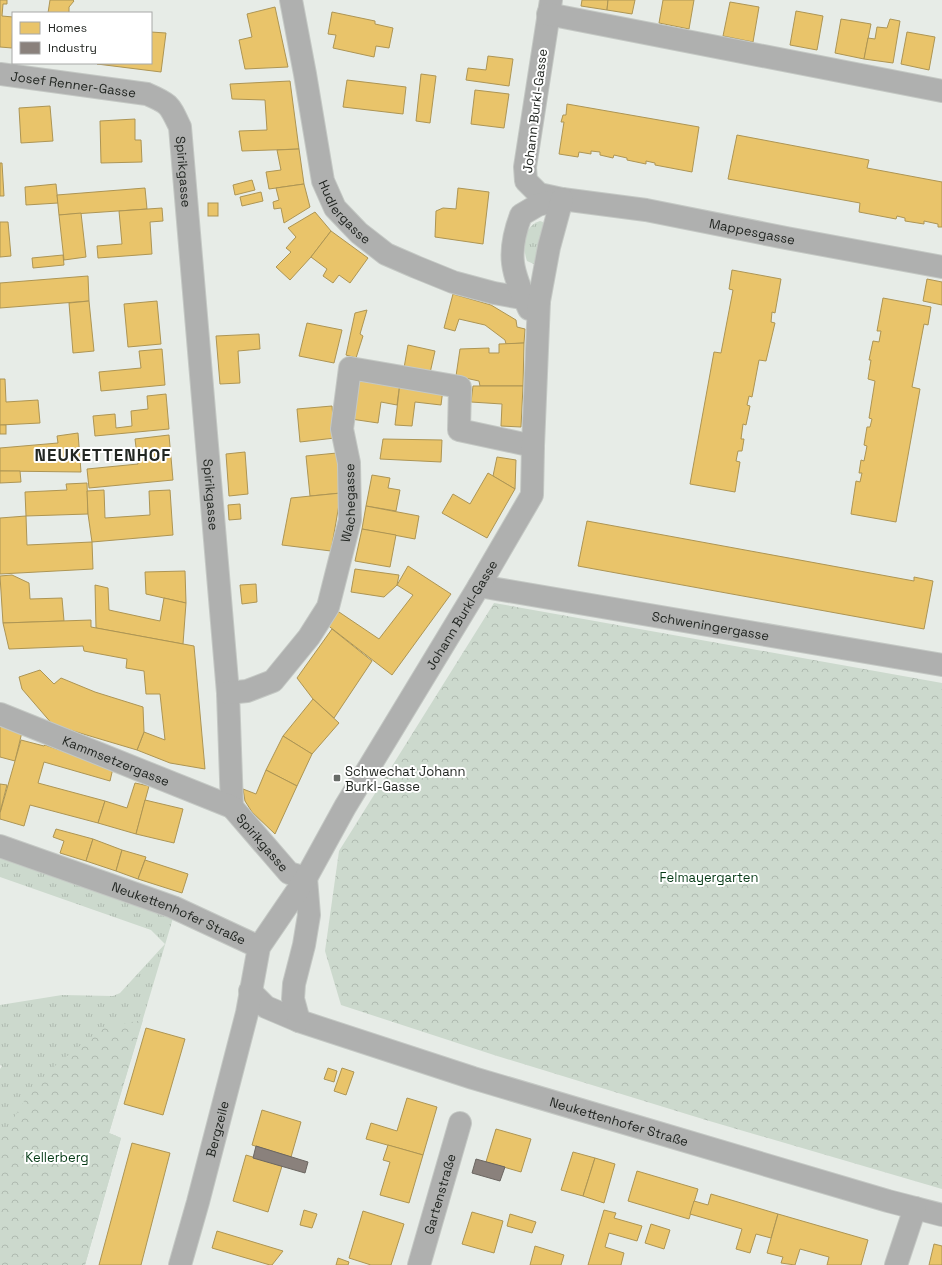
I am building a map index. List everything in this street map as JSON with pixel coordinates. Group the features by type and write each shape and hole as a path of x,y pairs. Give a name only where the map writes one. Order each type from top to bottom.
{"street":[{"name":"Hudlergasse","path":"291,0 306,74 323,181 335,208 359,233 386,254 453,282 494,293 532,300"},
{"name":"Johann Burkl-Gasse","path":"550,7 525,167 526,181 538,194 562,199"},
{"path":"550,7 942,91"},
{"name":"Josef Renner-Gasse","path":"0,74 147,94"},
{"name":"Spirikgasse","path":"147,94 166,102 171,108 180,127 228,693 232,807 289,873 306,878"},
{"name":"Johann Burkl-Gasse","path":"532,300 550,247 562,199"},
{"name":"Johann Burkl-Gasse","path":"259,947 306,878 345,807 479,586 532,495 538,329 532,300 513,268 513,238 521,215 533,207 549,201 562,199"},
{"name":"Mappesgasse","path":"562,199 646,210 942,267"},
{"name":"Wachegasse","path":"228,693 247,690 272,681 309,637 328,607 350,520 349,463 342,429 350,368 460,387 459,430 533,446"},
{"name":"Schweningergasse","path":"479,586 942,665"},
{"name":"Kammsetzergasse","path":"0,714 232,807"},
{"name":"Neukettenhofer Straße","path":"0,846 173,907 259,947 250,991 266,1007 299,1021 473,1078 942,1215"},
{"path":"299,1021 293,999 294,984 299,968 309,915 306,878"},
{"name":"Bergzeile","path":"180,1265 198,1202 245,1020 250,991"},
{"name":"Gartenstraße","path":"419,1265 460,1124"},
{"path":"896,1265 915,1208"}],"green space":[{"path":"540,221 543,222 544,228 536,265 527,261 524,244 530,227"},
{"name":"Felmayergarten","path":"494,603 942,683 942,1189 706,1120 494,1055 341,1005 325,951 339,851"},
{"name":"Kellerberg","path":"0,857 173,918 109,1133 121,1138 85,1265 0,1265 0,1069 2,1066 0,1065 0,1005 62,995 113,996 120,993 165,944 151,930 0,877"},
{"name":"Kellerberg","path":"143,1020 109,1133 121,1138 85,1265 0,1265 0,1141 32,1088 57,1064 104,1027"}],"building: Homes":[{"path":"0,0 7,0 7,4 3,4 2,16 12,17 12,48 0,47"},
{"path":"50,0 74,1 69,7 69,12 48,12"},
{"path":"582,0 608,0 607,10 581,6"},
{"path":"608,0 635,0 632,14 607,10"},
{"path":"663,0 694,0 689,29 659,23"},
{"path":"730,2 759,7 753,42 723,36"},
{"path":"275,7 288,67 245,69 239,40 252,37 247,14"},
{"path":"796,11 823,16 817,50 790,45"},
{"path":"332,12 375,21 375,24 393,28 389,48 376,46 374,57 333,48 336,35 328,34"},
{"path":"841,19 871,24 864,59 835,53"},
{"path":"890,19 900,21 893,63 864,59 868,38 875,39 877,27 887,28"},
{"path":"152,32 166,33 161,72 97,64 152,64"},
{"path":"907,32 935,37 929,70 901,64"},
{"path":"488,56 513,59 509,86 466,80 468,68 486,70"},
{"path":"421,74 436,76 430,123 416,121"},
{"path":"347,80 406,87 403,114 343,107"},
{"path":"290,81 299,149 242,151 239,131 267,130 265,100 232,99 230,84"},
{"path":"475,90 509,94 504,128 471,124"},
{"path":"567,104 699,127 692,172 655,165 655,163 646,161 646,164 627,160 627,158 614,155 613,158 600,155 600,152 591,151 591,154 579,152 578,157 559,154 564,122 561,122 563,115 566,115"},
{"path":"50,106 53,141 21,143 19,108"},
{"path":"135,119 135,140 141,140 142,162 101,163 100,121"},
{"path":"737,135 869,160 867,168 942,182 942,227 938,227 938,224 924,221 924,224 905,221 905,218 897,216 896,219 859,212 860,203 728,179"},
{"path":"299,149 304,184 269,189 266,172 281,170 277,150"},
{"path":"0,163 2,163 4,196 0,196"},
{"path":"252,180 255,190 235,195 233,185"},
{"path":"56,184 58,203 26,205 25,187"},
{"path":"304,184 310,207 284,223 281,208 274,209 273,202 279,200 276,188"},
{"path":"145,188 147,209 59,215 57,195"},
{"path":"458,188 489,192 483,244 435,237 436,211 443,208 456,209"},
{"path":"261,192 263,201 242,206 240,197"},
{"path":"208,203 218,203 218,216 208,216"},
{"path":"162,208 163,221 150,222 152,254 98,258 97,246 122,244 119,211"},
{"path":"315,212 331,231 311,257 290,280 276,267 291,252 286,248 296,237 288,228"},
{"path":"81,213 86,257 64,260 59,215"},
{"path":"0,222 8,222 11,256 0,257"},
{"path":"331,231 368,258 350,283 339,275 333,283 323,276 327,269 311,257"},
{"path":"63,255 64,265 33,268 32,258"},
{"path":"732,270 781,279 775,313 772,312 771,322 775,323 766,361 759,360 752,397 749,396 747,405 750,406 746,425 743,424 741,439 744,439 742,451 738,451 736,461 740,462 735,492 690,484 714,352 721,353 733,290 729,289"},
{"path":"88,276 89,301 0,308 0,283"},
{"path":"927,279 942,282 942,305 923,301"},
{"path":"453,294 491,305 516,320 517,327 525,329 524,343 506,344 505,340 485,325 459,319 455,331 444,328"},
{"path":"883,298 931,307 928,325 924,324 912,387 920,389 896,522 851,514 856,481 860,482 862,473 859,473 861,460 864,461 867,446 864,445 867,427 870,427 872,419 869,418 875,381 868,379 871,360 869,360 873,341 879,342 881,331 877,331"},
{"path":"89,301 94,351 73,353 69,303"},
{"path":"157,301 161,344 128,347 124,304"},
{"path":"367,310 360,334 363,336 356,358 346,355 355,313"},
{"path":"307,323 342,330 334,363 299,356"},
{"path":"259,334 260,349 238,351 240,383 220,384 216,336"},
{"path":"524,343 523,386 480,386 479,381 456,376 460,349 489,348 489,353 499,353 499,344"},
{"path":"408,345 435,351 430,373 404,368"},
{"path":"162,349 165,385 101,391 99,372 141,368 139,351"},
{"path":"357,378 400,383 397,405 381,402 378,423 351,419"},
{"path":"0,379 5,379 6,402 38,400 40,423 0,425"},
{"path":"400,383 443,389 441,405 415,402 412,426 395,425"},
{"path":"473,386 523,386 521,427 501,426 502,404 471,402"},
{"path":"166,394 169,429 95,436 93,416 115,414 116,428 132,426 131,411 148,409 147,396"},
{"path":"332,406 335,438 300,442 297,409"},
{"path":"0,425 6,425 6,434 0,434"},
{"path":"78,433 81,472 0,471 0,448 58,443 57,436"},
{"path":"169,435 173,480 89,488 87,469 138,464 135,439"},
{"path":"383,439 442,440 441,462 380,459"},
{"path":"245,452 248,494 229,496 226,454"},
{"path":"337,453 341,493 310,496 306,456"},
{"path":"497,457 516,460 515,489 493,476"},
{"path":"0,471 20,471 21,482 0,483"},
{"path":"488,473 515,489 487,538 442,513 453,494 470,504"},
{"path":"372,475 390,478 388,488 400,490 396,511 366,506"},
{"path":"87,483 88,514 26,516 25,492 67,490 66,484"},
{"path":"104,490 105,518 150,515 149,491 170,490 173,535 92,542 88,514 87,491"},
{"path":"341,493 331,551 282,545 291,498"},
{"path":"240,504 241,519 229,520 228,505"},
{"path":"366,506 419,516 415,539 362,529"},
{"path":"26,516 27,545 92,542 93,569 0,574 0,518"},
{"path":"587,521 914,581 914,577 933,581 924,629 578,566"},
{"path":"362,529 396,535 390,567 355,561"},
{"path":"408,566 451,594 392,675 326,624 336,610 379,639 413,595 397,585"},
{"path":"355,569 399,575 397,585 384,597 351,592"},
{"path":"185,571 186,603 146,594 145,572"},
{"path":"12,575 29,583 30,599 62,598 64,621 3,623 0,576"},
{"path":"256,584 257,602 242,604 240,585"},
{"path":"95,585 108,588 109,610 160,621 164,598 186,603 183,644 96,628"},
{"path":"91,620 91,627 194,646 205,769 170,763 137,750 144,732 165,740 160,694 146,694 144,671 126,668 127,659 84,651 83,646 9,649 3,623"},
{"path":"332,629 372,661 334,718 313,699 297,678"},
{"path":"40,670 54,684 61,678 95,692 143,707 144,732 137,750 53,725 22,689 19,677"},
{"path":"313,699 339,723 312,754 283,736"},
{"path":"0,726 22,732 15,761 0,757"},
{"path":"283,736 312,754 297,786 266,770"},
{"path":"21,740 45,745 113,768 110,781 44,762 38,783 105,801 98,823 30,805 24,826 0,819 0,813"},
{"path":"266,770 297,786 275,834 252,812 245,801 243,789 256,794"},
{"path":"135,783 149,786 136,834 98,823 105,801 127,808"},
{"path":"0,784 7,785 0,812"},
{"path":"145,800 183,809 174,843 136,834"},
{"path":"56,829 93,839 86,861 60,853 64,841 53,837"},
{"path":"93,839 122,850 116,871 86,861"},
{"path":"122,850 146,857 138,879 116,871"},
{"path":"145,860 188,874 182,893 138,879"},
{"path":"146,1028 185,1039 163,1115 124,1104"},
{"path":"328,1068 337,1071 334,1082 324,1079"},
{"path":"342,1068 354,1072 346,1095 334,1091"},
{"path":"407,1098 437,1107 423,1155 366,1139 371,1123 397,1131"},
{"path":"262,1110 301,1122 291,1157 252,1145"},
{"path":"496,1129 531,1139 521,1172 486,1162"},
{"path":"132,1143 170,1153 141,1265 99,1265"},
{"path":"388,1145 423,1155 409,1203 380,1195 390,1162 383,1160"},
{"path":"573,1152 595,1158 583,1196 561,1190"},
{"path":"246,1155 282,1166 268,1212 233,1201"},
{"path":"595,1158 615,1164 604,1203 583,1196"},
{"path":"637,1171 698,1189 689,1219 628,1201"},
{"path":"711,1194 778,1214 771,1238 756,1234 750,1253 736,1249 742,1229 690,1214 694,1201 708,1205"},
{"path":"304,1210 317,1214 312,1228 300,1225"},
{"path":"604,1210 616,1213 614,1218 642,1226 637,1241 609,1233 605,1247 624,1253 621,1265 588,1265"},
{"path":"363,1211 404,1224 391,1265 371,1265 349,1258"},
{"path":"472,1212 503,1221 494,1253 462,1244"},
{"path":"510,1214 536,1222 532,1233 507,1226"},
{"path":"778,1214 868,1240 861,1265 827,1265 829,1257 800,1249 795,1265 781,1263 783,1257 767,1253"},
{"path":"651,1224 670,1230 664,1249 645,1243"},
{"path":"217,1231 283,1251 272,1265 270,1265 212,1248"},
{"path":"934,1244 942,1246 942,1265 929,1265"},
{"path":"535,1246 564,1255 561,1265 530,1265"},
{"path":"338,1258 349,1262 348,1265 336,1265"}],"building: Industry":[{"path":"256,1146 308,1162 305,1173 253,1158"},
{"path":"476,1159 505,1167 500,1181 472,1173"}],"place":[{"name":"Schwechat Johann Burkl-Gasse","path":"337,778"}],"district":[{"name":"NEUKETTENHOF","path":"103,455"}]}
